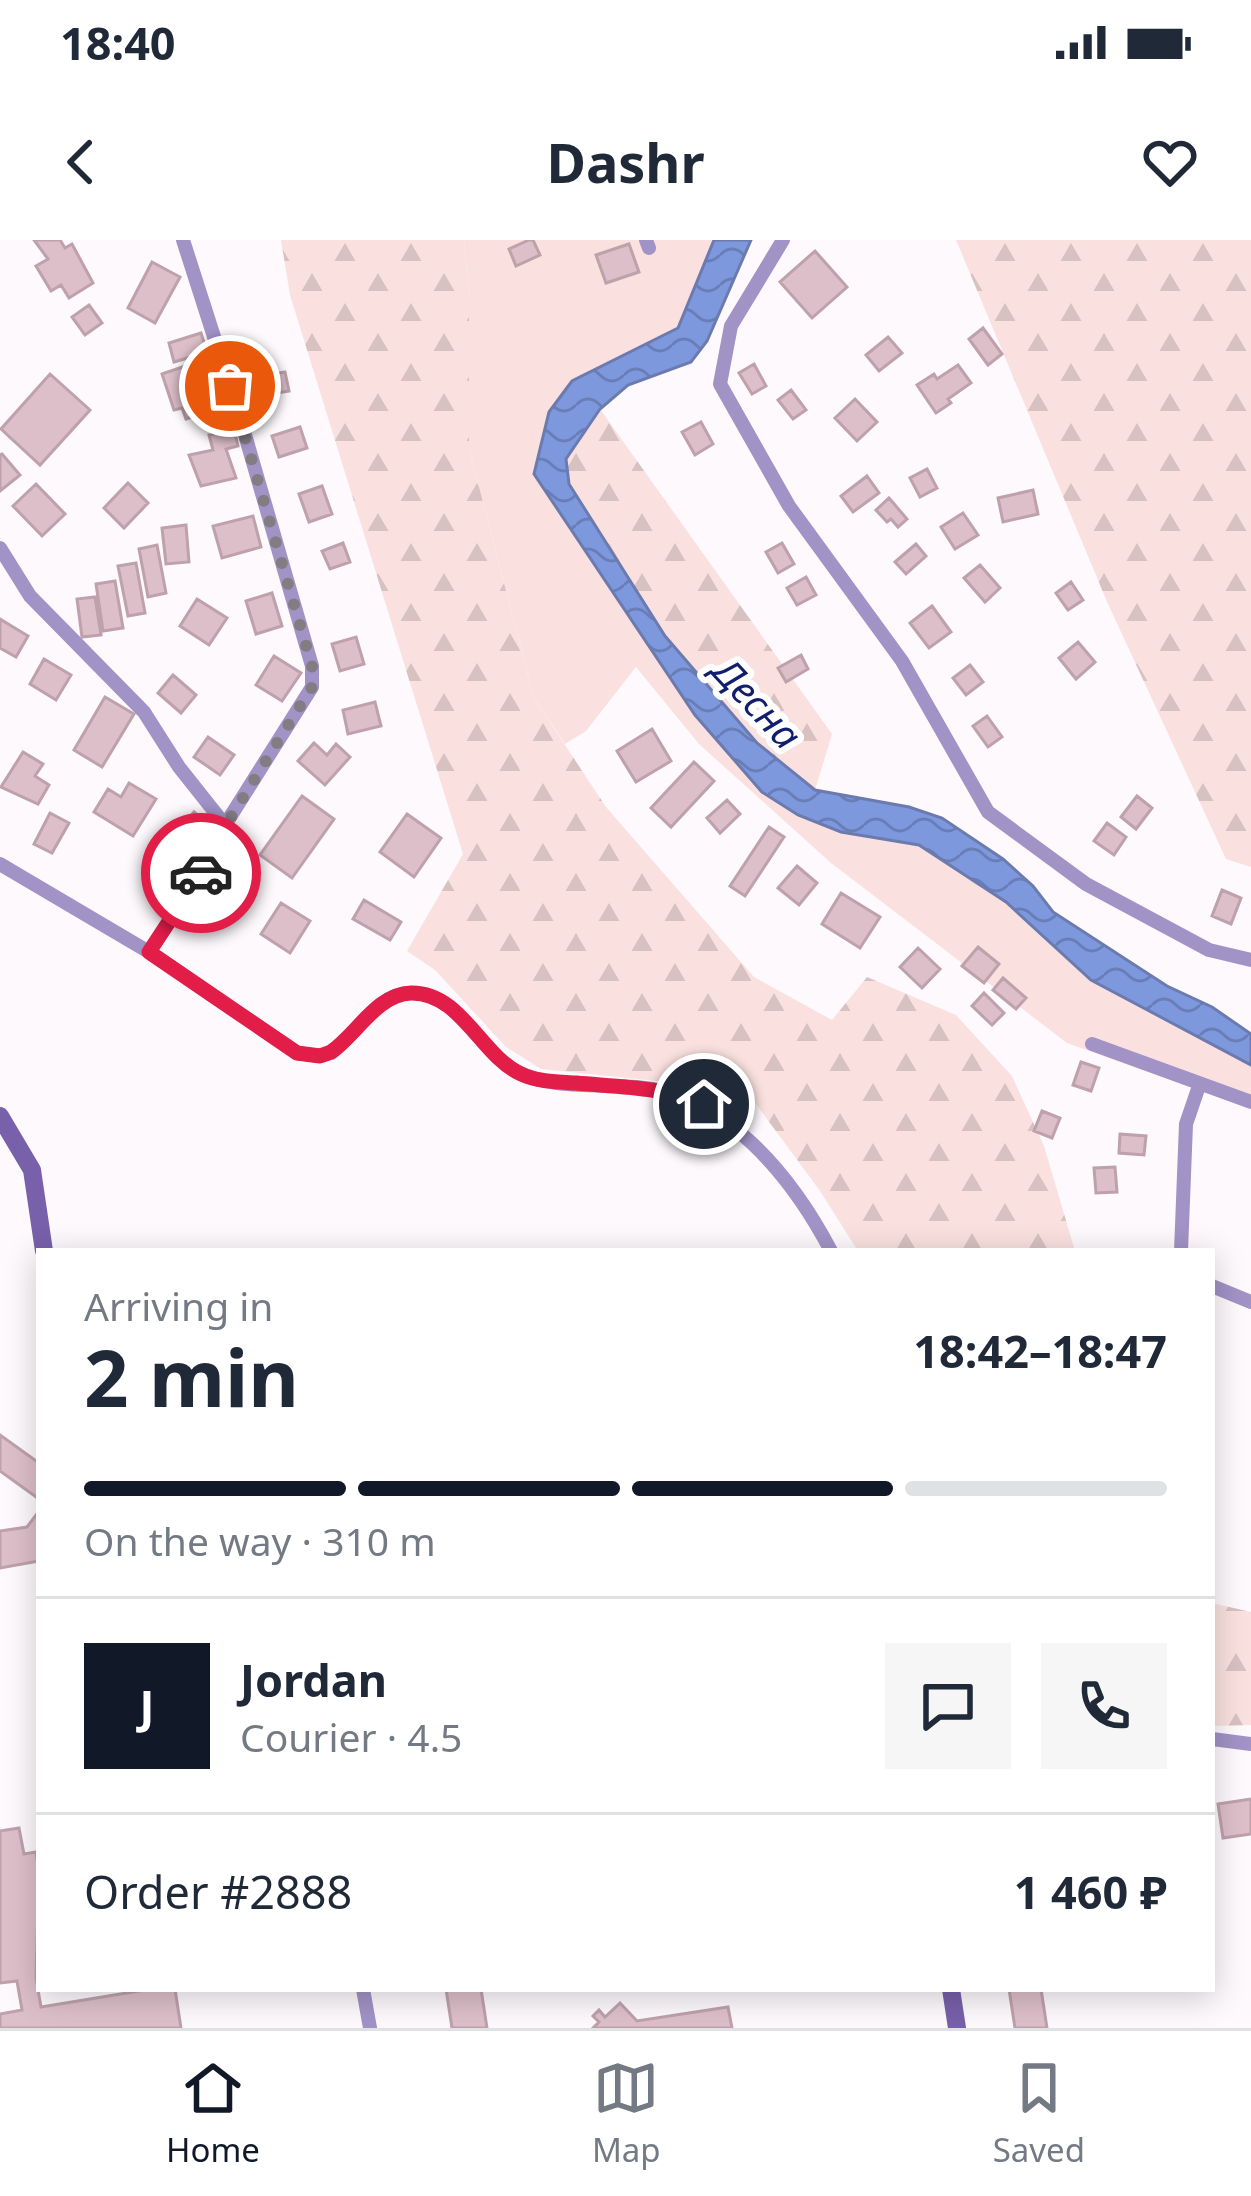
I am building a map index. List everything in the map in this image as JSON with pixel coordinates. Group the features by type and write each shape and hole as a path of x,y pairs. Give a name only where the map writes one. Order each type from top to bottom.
{"street":[{"path":"149,952 218,848 226,825 312,687 312,666 242,421 183,240"},
{"path":"783,240 731,326 720,384 789,506 902,661 988,812 1086,884 1209,950 1251,960"},
{"path":"0,548 30,596 144,712 178,767 226,825"},
{"path":"0,864 149,952 297,1053 320,1056 331,1052 387,999 422,993 453,1010 518,1072 543,1080 658,1089 704,1104 764,1158 829,1248"},
{"path":"1092,1044 1251,1102"},
{"path":"1181,1248 1186,1124 1199,1086"},
{"path":"0,1115 32,1170 44,1248"},
{"path":"1215,1287 1251,1302"},
{"path":"1215,1739 1251,1744"},
{"path":"364,1992 370,2028"},
{"path":"951,1992 957,2028"}],"green space":[{"path":"281,240 464,240 469,297 469,448 534,698 606,807 754,977 832,1020 867,977 956,1015 1012,1076 1044,1146 1074,1248 856,1248 756,1104 695,1085 541,1069 506,1047 435,970 407,951 463,854 290,295"},
{"path":"464,240 714,240 678,328 572,381 549,413 534,475 695,715 841,832 919,845 1006,902 1091,980 1251,1065 1251,1109 1067,1043 831,863 699,744 636,667 586,731 565,744 534,698 469,448 469,297"},
{"path":"956,240 1251,240 1251,867 1226,859 1108,604"},
{"path":"600,409 832,734 815,790 757,743 665,636 569,484 566,459"},
{"path":"1215,1604 1251,1612 1251,1725 1215,1726"}],"water":[{"path":"714,240 751,240 707,341 691,362 628,385 600,409 566,459 569,484 665,636 757,743 815,790 909,807 942,818 1003,859 1053,912 1251,1034 1251,1065 1091,980 1006,902 919,845 841,832 798,815 762,792 695,715 534,474 549,412 572,381 678,328"}],"building":[{"path":"34,240 60,240 65,248 72,244 93,283 69,298 61,285 51,291 36,266 48,259"},
{"path":"529,240 540,255 516,266 509,249"},
{"path":"629,244 639,272 606,283 596,255"},
{"path":"815,251 847,287 812,318 780,282"},
{"path":"152,262 180,277 155,323 128,308"},
{"path":"89,305 102,323 85,335 72,317"},
{"path":"983,328 1002,354 988,365 969,339"},
{"path":"201,333 207,352 174,362 169,343"},
{"path":"888,337 902,353 879,371 866,355"},
{"path":"197,362 213,409 186,419 182,408 174,410 162,374"},
{"path":"754,364 766,386 752,394 739,373"},
{"path":"958,365 971,383 936,413 917,385"},
{"path":"285,372 289,391 264,395 261,376"},
{"path":"50,374 90,410 40,465 1,429"},
{"path":"791,390 806,410 793,419 778,400"},
{"path":"855,399 877,422 857,441 835,418"},
{"path":"701,422 713,444 695,455 682,432"},
{"path":"300,427 307,448 279,457 272,436"},
{"path":"234,429 238,446 226,449 236,478 201,486 189,455 213,450 209,435"},
{"path":"0,455 20,475 0,491"},
{"path":"927,469 937,488 920,497 910,478"},
{"path":"867,476 879,493 853,512 841,496"},
{"path":"128,483 148,503 124,528 104,508"},
{"path":"36,484 65,514 42,536 13,506"},
{"path":"322,486 332,514 309,522 299,494"},
{"path":"1033,490 1038,514 1003,522 998,498"},
{"path":"889,498 907,519 898,527 876,510"},
{"path":"963,513 978,535 955,549 941,527"},
{"path":"253,516 261,547 222,558 213,526"},
{"path":"186,525 189,562 166,564 162,528"},
{"path":"343,543 350,562 330,569 322,551"},
{"path":"782,543 794,564 778,573 766,552"},
{"path":"916,544 926,556 906,574 895,562"},
{"path":"157,545 166,593 148,597 139,549"},
{"path":"136,563 145,613 128,616 118,566"},
{"path":"980,565 1000,588 985,602 964,578"},
{"path":"806,577 816,595 797,605 787,588"},
{"path":"115,581 123,628 103,631 96,584"},
{"path":"1071,582 1083,600 1068,610 1056,593"},
{"path":"272,593 282,626 256,634 246,601"},
{"path":"95,597 101,635 82,637 77,599"},
{"path":"197,599 227,618 209,645 180,626"},
{"path":"932,606 951,632 929,648 910,623"},
{"path":"0,619 28,636 16,657 0,648"},
{"path":"356,637 364,664 340,671 332,644"},
{"path":"1078,642 1095,662 1076,679 1059,658"},
{"path":"801,655 808,669 786,682 778,668"},
{"path":"274,656 301,673 282,701 256,685"},
{"path":"44,659 71,675 56,700 30,684"},
{"path":"970,665 983,682 966,695 953,678"},
{"path":"173,675 196,695 181,713 158,693"},
{"path":"105,697 134,714 102,767 74,750"},
{"path":"375,702 381,726 348,734 343,710"},
{"path":"987,716 1002,737 988,747 973,726"},
{"path":"652,729 671,761 636,782 617,751"},
{"path":"208,737 234,755 220,775 194,757"},
{"path":"314,743 327,755 336,744 350,757 325,785 298,761"},
{"path":"23,752 43,764 35,776 49,785 38,804 1,787"},
{"path":"694,762 714,781 671,827 651,808"},
{"path":"129,783 156,799 133,836 94,812 108,789 121,797"},
{"path":"302,796 334,819 292,878 260,855"},
{"path":"1137,796 1152,808 1136,829 1121,817"},
{"path":"727,800 740,814 720,833 707,818"},
{"path":"194,812 216,831 196,855 173,837"},
{"path":"50,813 69,823 52,853 34,844"},
{"path":"407,814 441,838 414,877 380,852"},
{"path":"1107,823 1126,837 1114,855 1094,841"},
{"path":"769,827 784,837 745,896 730,886"},
{"path":"243,863 258,874 247,890 231,879"},
{"path":"797,866 817,883 799,905 778,888"},
{"path":"1222,890 1241,898 1231,924 1212,916"},
{"path":"841,893 880,917 860,948 822,924"},
{"path":"364,900 401,922 390,940 353,919"},
{"path":"281,903 310,921 290,953 261,934"},
{"path":"978,947 999,964 984,983 962,966"},
{"path":"918,948 940,969 922,988 900,967"},
{"path":"1003,978 1026,998 1016,1009 993,990"},
{"path":"984,993 1004,1013 992,1025 972,1006"},
{"path":"1081,1062 1099,1068 1091,1091 1073,1085"},
{"path":"1042,1111 1060,1118 1052,1138 1034,1131"},
{"path":"1120,1134 1146,1136 1144,1155 1119,1153"},
{"path":"1115,1167 1117,1192 1096,1193 1094,1168"},
{"path":"0,1435 36,1461 36,1497 0,1471"},
{"path":"36,1515 36,1562 0,1568 0,1531 27,1527"},
{"path":"1251,1799 1251,1834 1223,1838 1218,1804"},
{"path":"19,1828 24,1854 36,1852 36,1992 41,2007 133,1992 175,1992 181,2028 0,2028 0,2014 22,2010 17,1981 0,1983 0,1831"},
{"path":"446,1992 481,1992 487,2028 452,2028"},
{"path":"1009,1992 1041,1992 1047,2028 1015,2028"},
{"path":"620,2003 637,2021 728,2007 732,2028 593,2028 599,2022 593,2016 599,2010 605,2017"}],"way so far":[{"path":"201,873 312,687 312,666 230,386"}],"route":[{"path":"201,873 149,952 297,1053 320,1056 331,1052 387,999 422,993 453,1010 507,1066 530,1077 658,1089 704,1104"}],"water label":[{"name":"Десна","path":"758,702"}]}
